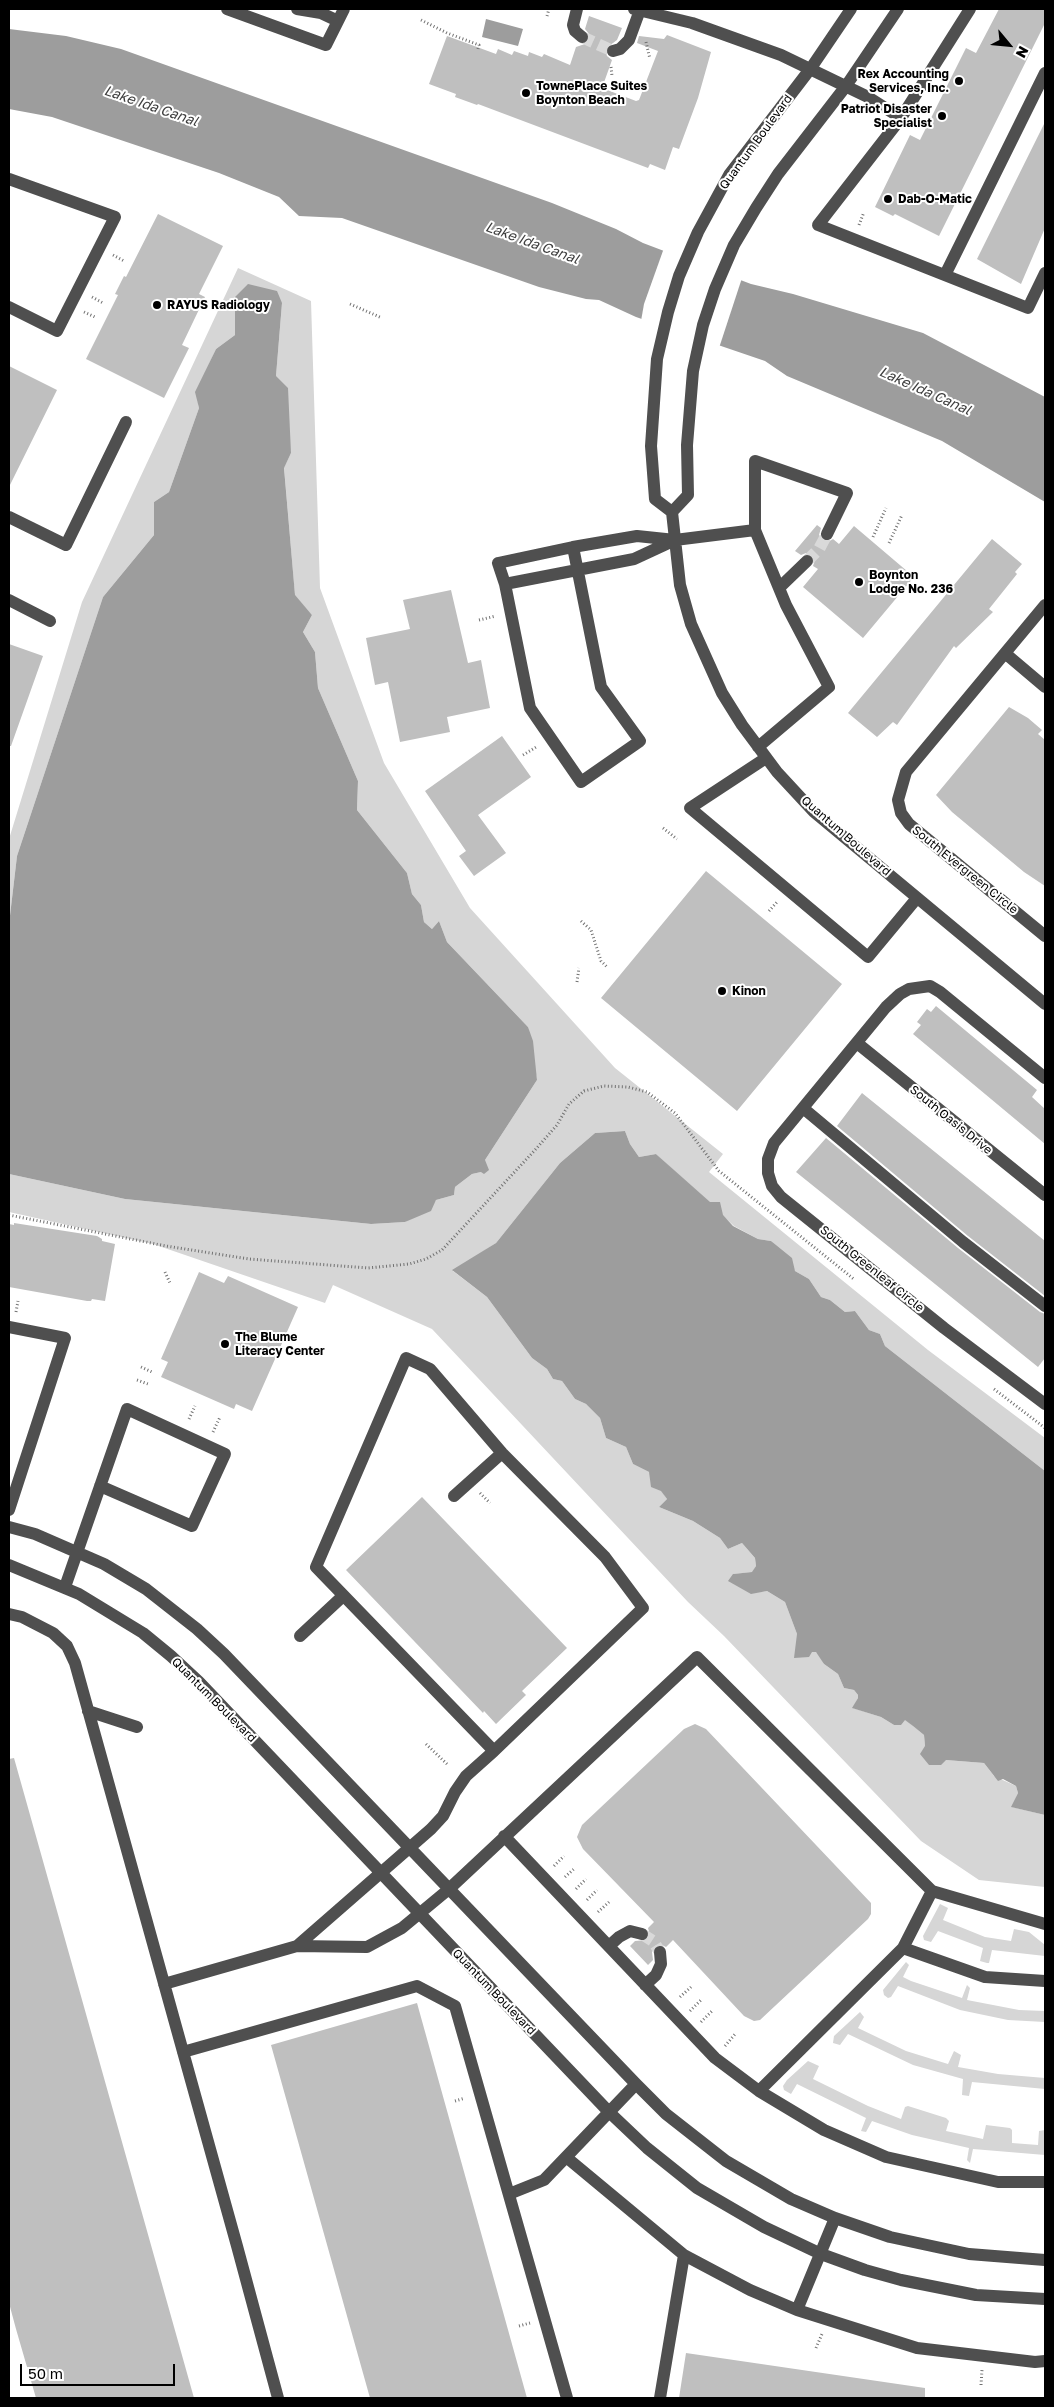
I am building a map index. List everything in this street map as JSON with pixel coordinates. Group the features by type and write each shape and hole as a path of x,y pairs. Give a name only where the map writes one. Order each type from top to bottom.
{"street":[{"path":"228,9 326,45 344,9"},
{"path":"297,9 321,13 338,21"},
{"path":"577,9 573,25 575,31 582,37"},
{"name":"Quantum Boulevard","path":"851,9 810,68 729,175 698,232 676,285 657,359 651,446 655,499 672,512 680,585 691,624 722,693 766,758 814,812 1045,1004"},
{"path":"672,512 688,495 687,445 693,371 712,298 734,245 778,174 846,86 898,9"},
{"path":"970,9 901,118 818,225 1028,308 1045,273"},
{"path":"613,51 620,49 630,40 637,10 692,23 750,43 810,68 868,97 901,118"},
{"path":"944,274 1045,73"},
{"path":"9,179 115,218 57,331 9,307"},
{"path":"9,517 66,545 126,422"},
{"path":"758,747 829,687 779,588 755,530 755,461 847,493 827,534"},
{"path":"573,547 601,687 640,741 581,782 530,708 505,584 498,563 573,547 637,536 675,540 755,530"},
{"path":"505,584 640,557 675,540"},
{"path":"779,588 807,561"},
{"path":"9,600 50,621"},
{"name":"South Evergreen Circle","path":"1045,605 906,772 898,800 901,814 909,824 1045,936"},
{"path":"1006,654 1045,687"},
{"path":"766,758 734,776 690,808 868,957 917,898"},
{"name":"South Greenleaf Circle","path":"1045,1078 940,992 930,986 909,988 900,994 857,1043 774,1143 768,1159 768,1173 772,1186 781,1197 944,1328 1045,1404"},
{"name":"South Oasis Drive","path":"857,1043 1045,1195"},
{"path":"803,1108 963,1242 1045,1306"},
{"path":"9,1327 65,1338 9,1510"},
{"path":"298,1946 443,1816 455,1792 466,1776 494,1751 643,1608 605,1557 502,1453 430,1369 406,1358 316,1567 494,1751"},
{"path":"65,1587 78,1551 100,1486 127,1409 225,1454 192,1526 100,1486"},
{"path":"454,1496 502,1453"},
{"path":"9,1527 35,1534 78,1551 146,1589 197,1628 410,1847 636,2084 666,2114 726,2161 791,2199 835,2218 890,2237 932,2248 969,2254 1045,2260"},
{"name":"Quantum Boulevard","path":"9,1565 65,1587 112,1612 171,1656 421,1914 609,2112 647,2148 697,2188 764,2227 821,2254 865,2270 938,2288 976,2295 1045,2299"},
{"path":"300,1636 343,1596"},
{"path":"9,1614 22,1617 53,1633 67,1646 75,1663 278,2398"},
{"path":"164,1984 298,1946 367,1947 402,1928 449,1889 697,1657 932,1891 1045,1924"},
{"path":"88,1711 137,1727"},
{"path":"504,1836 715,2058 759,2091 824,2130 886,2157 998,2182 1045,2182"},
{"path":"759,2091 903,1948 932,1891"},
{"path":"609,1946 619,1936 630,1932 642,1934"},
{"path":"903,1948 985,1977 1045,1981"},
{"path":"645,1985 656,1975 661,1964 660,1952"},
{"path":"183,2052 417,1986 455,2006 567,2398"},
{"path":"509,2194 544,2180 636,2084"},
{"path":"566,2157 684,2255 750,2290 797,2310 917,2348 1045,2362"},
{"path":"797,2310 835,2218"},
{"path":"660,2398 684,2255"}],"path":[{"path":"547,16 549,9"},
{"path":"421,20 447,33 479,45 478,49"},
{"path":"646,42 650,59"},
{"path":"859,226 864,212"},
{"path":"110,254 124,261"},
{"path":"89,296 103,303"},
{"path":"350,304 382,318"},
{"path":"82,310 95,317"},
{"path":"873,537 886,508"},
{"path":"889,543 902,515"},
{"path":"479,620 498,616"},
{"path":"524,755 539,745"},
{"path":"663,828 677,839"},
{"path":"769,911 780,898"},
{"path":"581,921 591,930 601,961 607,967"},
{"path":"577,982 579,968"},
{"path":"9,1215 166,1246 249,1259 368,1268 409,1264 426,1259 442,1250 535,1150 557,1125 569,1104 584,1091 604,1086 628,1087 647,1092 675,1113 710,1159"},
{"path":"165,1272 170,1283"},
{"path":"15,1314 18,1301"},
{"path":"141,1367 152,1372"},
{"path":"137,1380 148,1384"},
{"path":"187,1424 195,1406"},
{"path":"212,1434 220,1417"},
{"path":"478,1490 490,1503"},
{"path":"426,1744 447,1764"},
{"path":"552,1868 564,1856"},
{"path":"563,1879 575,1868"},
{"path":"574,1891 586,1879"},
{"path":"585,1902 597,1890"},
{"path":"596,1914 609,1902"},
{"path":"678,1999 691,1987"},
{"path":"689,2011 702,1999"},
{"path":"700,2022 713,2010"},
{"path":"725,2046 736,2033"},
{"path":"519,2326 533,2322"},
{"path":"816,2348 822,2334"},
{"path":"981,2385 982,2370"}],"shaded area":[{"path":"238,268 311,301 320,588 384,763 470,908 615,1068 723,1154 709,1172 928,1350 1045,1438 1045,1471 885,1346 880,1334 869,1330 855,1311 845,1312 830,1300 821,1297 809,1279 795,1271 771,1241 758,1239 734,1226 656,1154 639,1157 630,1144 625,1131 595,1133 560,1163 496,1243 453,1271 487,1297 532,1358 547,1369 553,1379 562,1381 575,1399 586,1404 600,1418 606,1438 626,1447 633,1464 649,1472 667,1499 659,1507 693,1521 720,1538 728,1549 742,1543 755,1558 756,1566 753,1572 733,1574 751,1593 767,1591 785,1602 797,1634 812,1652 820,1655 824,1664 838,1674 844,1688 854,1690 858,1695 853,1708 881,1717 894,1725 905,1719 924,1735 925,1746 946,1760 984,1763 994,1776 1016,1786 1018,1793 1012,1807 1045,1815 1045,1887 979,1880 921,1841 724,1636 688,1602 432,1329 333,1285 325,1303 153,1244 9,1212 9,1174 125,1199 371,1224 405,1222 433,1205 436,1200 454,1195 455,1187 472,1174 481,1172 485,1160 537,1080 528,1027 447,942 439,921 432,929 424,922 421,905 412,894 407,873 357,810 358,781 318,688 315,652 303,632 312,615 295,596 284,467 291,453 276,376 282,303 235,297 235,335 216,349 196,392 199,408 169,492 154,502 154,535 103,597 17,856 9,924 9,839 82,602"},
{"path":"940,1904 948,1908 943,1920 985,1937 1011,1941 1014,1929 1029,1932 1045,1945 1045,1956 992,1950 989,1963 987,1963 980,1961 983,1948 938,1931 931,1942 924,1940 923,1936"},
{"path":"906,1962 909,1965 903,1977 911,1981 962,1998 967,1985 970,1988 967,2000 1019,2010 1045,2011 1045,2022 1008,2020 960,2010 898,1986 891,1997 888,1998 884,1995 883,1990"},
{"path":"860,2012 864,2017 858,2028 906,2051 948,2064 954,2051 961,2055 958,2067 998,2074 1045,2078 1045,2089 972,2082 969,2096 962,2095 963,2079 913,2065 848,2034 840,2045 833,2043 834,2036"},
{"path":"808,2061 819,2066 813,2079 868,2106 901,2119 905,2107 908,2106 946,2118 949,2121 946,2131 983,2139 986,2125 1010,2128 1012,2130 1012,2143 1038,2145 1039,2131 1045,2130 1045,2155 973,2149 970,2163 967,2160 969,2148 912,2135 872,2121 866,2132 861,2131 866,2118 797,2084 791,2094 784,2090 783,2086 787,2080"}],"water":[{"path":"486,19 523,29 518,46 482,37"},
{"name":"Lake Ida Canal","path":"9,29 66,36 121,49 552,203 616,229 643,243 751,284 793,294 923,333 1045,397 1045,502 942,441 787,376 765,361 636,317 599,300 586,299 539,287 342,218 299,216 279,197 219,173 52,117 9,109"},
{"path":"248,284 277,291 282,303 276,376 288,388 291,453 284,468 295,595 312,615 303,632 315,652 318,688 358,781 357,810 407,873 412,894 421,905 424,922 432,929 439,921 447,942 528,1027 533,1041 537,1080 485,1160 489,1170 484,1174 481,1172 472,1174 455,1187 454,1195 436,1200 431,1211 405,1222 371,1224 125,1199 9,1174 9,924 17,856 103,597 154,535 154,502 169,492 199,408 195,392 216,349 235,335 235,297"},
{"path":"625,1131 630,1144 639,1157 656,1154 710,1202 720,1202 723,1215 733,1226 758,1239 771,1241 792,1258 795,1271 809,1279 821,1297 830,1300 845,1312 855,1311 869,1330 880,1334 885,1346 1045,1471 1045,1815 1011,1807 1018,1793 1016,1786 1003,1779 998,1781 984,1763 946,1760 941,1765 929,1765 920,1754 925,1746 924,1735 913,1726 905,1720 901,1725 894,1725 881,1717 852,1708 858,1695 854,1690 844,1688 838,1674 824,1664 816,1652 812,1652 809,1657 794,1658 797,1634 785,1602 767,1591 751,1594 728,1581 733,1574 752,1572 756,1566 755,1558 742,1543 728,1549 720,1538 693,1521 659,1507 667,1499 661,1491 651,1487 649,1472 633,1464 626,1447 606,1438 600,1418 586,1404 575,1399 562,1381 553,1379 547,1369 532,1358 487,1297 452,1270 496,1243 560,1163 595,1133"}],"pier":[{"path":"664,248 742,278 719,348 641,321 644,304"}],"building":[{"path":"999,9 1045,9 1045,23 939,236 895,214 893,216 875,207 910,135 920,140 966,48 976,53"},
{"name":"TownePlace Suites Boynton Beach","path":"589,16 622,28 617,40 605,49 607,56 612,60 602,88 636,101 639,100 658,51 637,43 639,36 664,39 667,35 711,52 698,98 679,149 673,147 665,170 650,164 648,168 455,97 456,94 429,84 447,36 496,54 498,49 512,55 514,51 528,56 529,52 542,57 544,54 570,65 576,47 585,44 590,39 585,29"},
{"path":"1045,122 1045,228 1021,284 977,259"},
{"name":"RAYUS Radiology","path":"158,214 223,246 199,294 205,297 182,345 189,348 164,398 86,359 118,295 115,294 124,276 126,277"},
{"path":"9,366 57,390 9,487"},
{"name":"Boynton Lodge No. 236","path":"817,525 821,528 819,535 823,541 828,542 833,539 839,544 854,526 914,577 863,638 803,587 818,569 813,566 815,560 812,555 806,553 801,555 795,551"},
{"path":"992,539 1022,564 1015,572 1017,574 989,609 993,612 956,648 954,646 897,725 893,722 877,737 848,713"},
{"path":"451,590 468,663 481,660 490,708 447,717 450,732 400,742 388,682 375,685 366,638 410,629 403,600"},
{"path":"9,644 43,656 11,746 9,746"},
{"path":"1009,707 1028,718 1042,730 1038,734 1045,740 1045,886 1024,872 952,812 936,795"},
{"path":"502,736 531,777 478,815 506,853 474,876 459,856 466,851 425,791"},
{"name":"Kinon","path":"706,871 842,984 737,1111 601,998"},
{"path":"936,1006 1037,1090 1032,1097 1045,1109 1045,1144 913,1034 921,1025 917,1022 927,1009 931,1012"},
{"path":"862,1093 1045,1241 1045,1296 968,1236 837,1126"},
{"path":"826,1138 958,1248 1045,1314 1045,1358 1038,1367 796,1172"},
{"path":"14,1223 97,1236 102,1241 115,1244 105,1301 92,1299 87,1301 9,1287 9,1224 14,1225"},
{"name":"The Blume Literacy Center","path":"199,1272 224,1283 228,1276 298,1307 252,1411 236,1404 234,1409 161,1377 168,1362 161,1359"},
{"path":"422,1497 567,1648 522,1691 526,1695 496,1724 484,1711 483,1713 346,1570"},
{"path":"695,1724 706,1729 871,1903 871,1914 868,1919 760,2020 754,2021 744,2016 673,1940 666,1947 660,1944 655,1946 652,1952 653,1960 648,1965 630,1946 635,1941 647,1940 650,1935 648,1928 654,1922 583,1849 577,1837 582,1825 684,1729"},
{"path":"14,1758 194,2398 36,2398 16,2329 9,2303 9,1759"},
{"path":"417,2003 527,2398 370,2398 271,2045"},
{"path":"686,2353 925,2388 925,2398 679,2398"}],"tunnel":[{"path":"582,37 613,51"},
{"path":"807,561 819,549 827,534"},
{"path":"642,1934 653,1941 660,1952"}],"place":[{"name":"Rex Accounting Services, Inc.","path":"959,81"},
{"name":"TownePlace Suites Boynton Beach","path":"526,93"},
{"name":"Patriot Disaster Specialist","path":"942,116"},
{"name":"Dab-O-Matic","path":"888,199"},
{"name":"RAYUS Radiology","path":"157,305"},
{"name":"Boynton Lodge No. 236","path":"859,582"},
{"name":"Kinon","path":"722,991"},
{"name":"The Blume Literacy Center","path":"225,1344"}]}
